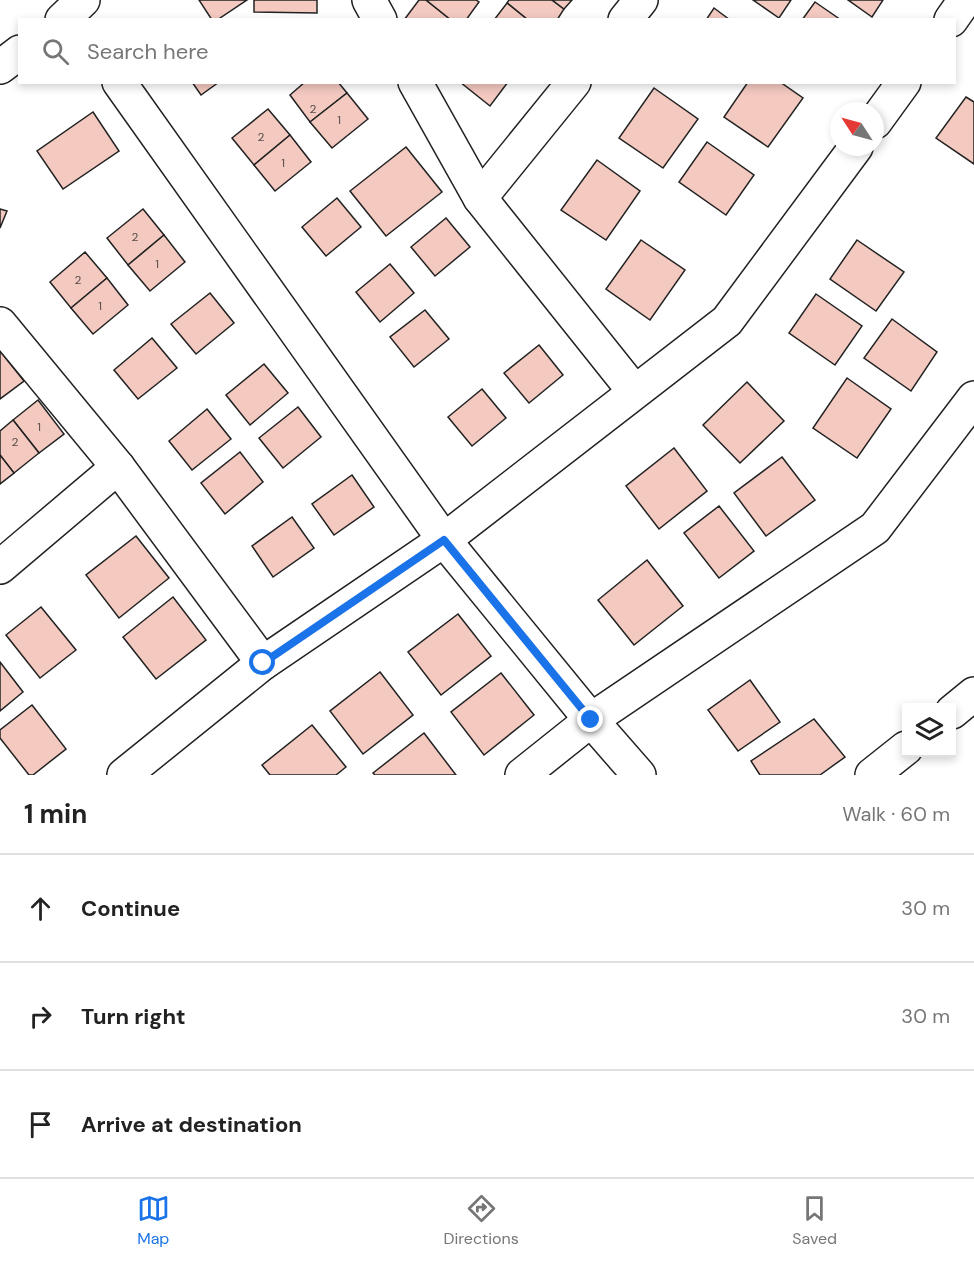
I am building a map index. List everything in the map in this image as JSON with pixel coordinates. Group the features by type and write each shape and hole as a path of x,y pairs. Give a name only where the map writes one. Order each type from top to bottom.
{"street":[{"path":"369,0 379,18"},
{"path":"627,18 641,0"},
{"path":"952,18 965,0"},
{"path":"0,67 18,54"},
{"path":"120,84 444,540 591,720 639,775"},
{"path":"416,84 480,198 634,391"},
{"path":"480,198 572,84"},
{"path":"884,110 903,84"},
{"path":"124,775 263,663 444,540 727,321 849,156"},
{"path":"0,324 118,467 263,663"},
{"path":"522,775 591,720 875,528 974,398"},
{"path":"0,567 118,467"},
{"path":"956,708 974,694"},
{"path":"872,775 902,751"}],"building":[{"path":"199,0 247,0 220,18 211,18"},
{"path":"254,0 317,0 317,13 254,12"},
{"path":"419,0 426,0 448,18 406,18"},
{"path":"426,0 476,0 479,2 467,18 448,18"},
{"path":"509,0 552,0 564,9 558,18 526,18 507,3"},
{"path":"552,0 572,0 564,9"},
{"path":"753,0 791,0 779,18"},
{"path":"848,0 883,0 872,17"},
{"path":"815,2 838,18 803,18"},
{"path":"507,3 526,18 496,18"},
{"path":"714,8 727,18 707,18"},
{"path":"193,84 216,84 201,95"},
{"path":"303,84 340,84 347,93 310,122 290,95"},
{"path":"462,84 506,84 490,106"},
{"path":"747,84 783,84 803,98 768,147 724,117"},
{"path":"654,88 698,119 663,168 619,138"},
{"path":"347,93 368,119 332,148 310,122"},
{"path":"966,97 974,102 974,164 936,138"},
{"path":"268,109 290,135 254,165 232,138"},
{"path":"93,112 119,151 63,189 37,151"},
{"path":"290,135 311,162 275,191 254,165"},
{"path":"707,142 754,175 726,215 679,182"},
{"path":"406,147 442,192 386,236 350,191"},
{"path":"597,160 640,191 606,240 561,210"},
{"path":"337,198 361,227 326,256 302,227"},
{"path":"0,209 7,211 0,228"},
{"path":"143,209 164,235 128,265 107,238"},
{"path":"446,218 470,247 435,276 411,247"},
{"path":"164,235 185,262 150,291 128,265"},
{"path":"641,240 685,270 650,320 606,289"},
{"path":"857,240 904,272 876,311 830,279"},
{"path":"85,252 107,278 71,308 50,282"},
{"path":"390,264 414,293 380,322 356,292"},
{"path":"107,278 128,305 93,334 71,308"},
{"path":"210,293 234,323 196,354 171,324"},
{"path":"816,294 862,326 835,365 789,333"},
{"path":"425,310 449,339 414,367 390,337"},
{"path":"892,319 937,352 911,391 864,358"},
{"path":"152,338 177,368 138,399 114,370"},
{"path":"539,345 563,375 529,403 504,373"},
{"path":"0,351 24,381 0,399"},
{"path":"264,364 288,393 250,425 226,395"},
{"path":"847,378 891,409 857,458 813,428"},
{"path":"747,382 784,421 740,463 703,425"},
{"path":"482,389 506,418 472,446 448,417"},
{"path":"38,400 64,434 39,453 13,420"},
{"path":"298,407 321,437 283,468 259,438"},
{"path":"207,409 231,439 192,470 169,441"},
{"path":"13,420 39,453 14,473 0,455 0,431"},
{"path":"674,448 707,491 659,529 626,486"},
{"path":"240,452 263,482 225,514 201,483"},
{"path":"0,455 14,473 0,484"},
{"path":"782,457 815,500 766,536 734,493"},
{"path":"352,475 374,507 334,535 312,504"},
{"path":"719,506 754,551 719,578 684,533"},
{"path":"292,517 314,548 273,577 252,546"},
{"path":"136,536 169,578 119,618 86,575"},
{"path":"647,560 683,606 634,645 598,600"},
{"path":"173,597 206,640 156,679 123,637"},
{"path":"41,607 76,650 40,678 6,635"},
{"path":"458,614 491,656 441,695 408,652"},
{"path":"0,662 23,692 0,711"},
{"path":"380,672 413,715 363,754 330,711"},
{"path":"501,673 534,715 484,755 451,712"},
{"path":"750,680 780,722 738,751 708,710"},
{"path":"32,705 66,749 33,775 29,775 0,738 0,730"},
{"path":"814,719 845,757 820,775 760,775 751,761"},
{"path":"312,725 346,767 336,775 270,775 262,765"},
{"path":"424,733 456,775 375,775 373,773"}],"route":[{"path":"263,663 444,540 591,720"}]}
